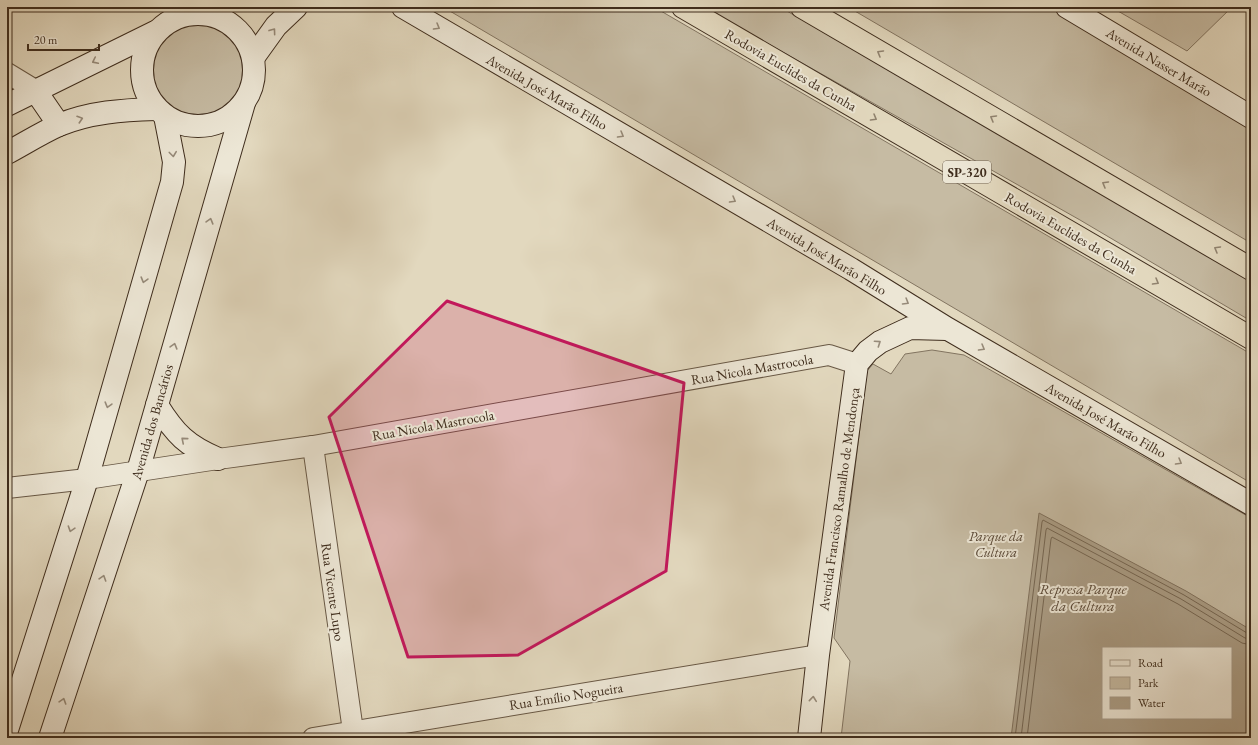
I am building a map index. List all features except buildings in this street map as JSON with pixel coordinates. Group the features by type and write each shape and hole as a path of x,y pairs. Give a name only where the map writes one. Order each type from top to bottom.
{"highway":[{"name":"Rodovia Euclides da Cunha","path":"683,7 1251,338"},
{"path":"802,7 1251,269"}],"main road":[{"path":"253,58 276,26 296,7"},
{"name":"Avenida José Marão Filho","path":"403,7 844,265 948,329 1251,504"},
{"name":"Avenida Nasser Marão","path":"1067,7 1251,117"},
{"path":"7,105 155,32 168,21 183,15 203,10 228,22 240,32 248,44 253,58 254,74 251,89 244,103 231,115 216,123 198,126 181,124 161,112 147,95 141,79 141,62 146,46 155,32"},
{"path":"36,90 59,125"},
{"name":"Avenida dos Bancários","path":"50,738 138,471 244,103"},
{"path":"7,153 59,125 92,115 108,111 161,112"},
{"path":"7,730 87,479 172,182 174,162 172,144 161,112"},
{"path":"857,364 868,351 880,342 910,328 948,329"},
{"name":"Avenida Francisco Ramalho de Mendonça","path":"809,738 818,654 857,364"},
{"path":"157,405 168,423 182,439 199,451 218,459"}],"street":[{"path":"7,73 36,90"},
{"name":"Rua Nicola Mastrocola","path":"7,488 87,479 313,446 829,356 857,364"},
{"name":"Rua Vicente Lupo","path":"313,446 354,735"},
{"name":"Rua Emílio Nogueira","path":"313,738 354,735 818,654"}],"highlighted area":[{"path":"447,301 684,383 666,571 518,655 408,657 329,417"}],"green space":[{"path":"443,7 654,7 1251,354 1251,483"},
{"path":"703,7 780,7 1251,281 1251,321 1080,220"},
{"path":"848,7 1051,7 1251,124 1251,243"},
{"path":"1111,7 1232,7 1187,51"},
{"path":"198,22 217,25 232,36 243,51 246,70 243,89 232,104 217,115 198,118 179,115 164,104 153,89 150,70 153,51 164,36 179,25"},
{"name":"Parque da Cultura","path":"932,350 964,355 1251,518 1251,738 841,738 850,661 834,638 867,371 873,364 891,374 905,354"}],"water":[{"name":"Represa Parque da Cultura","path":"1039,513 1186,591 1251,630 1251,738 1011,738"}]}
